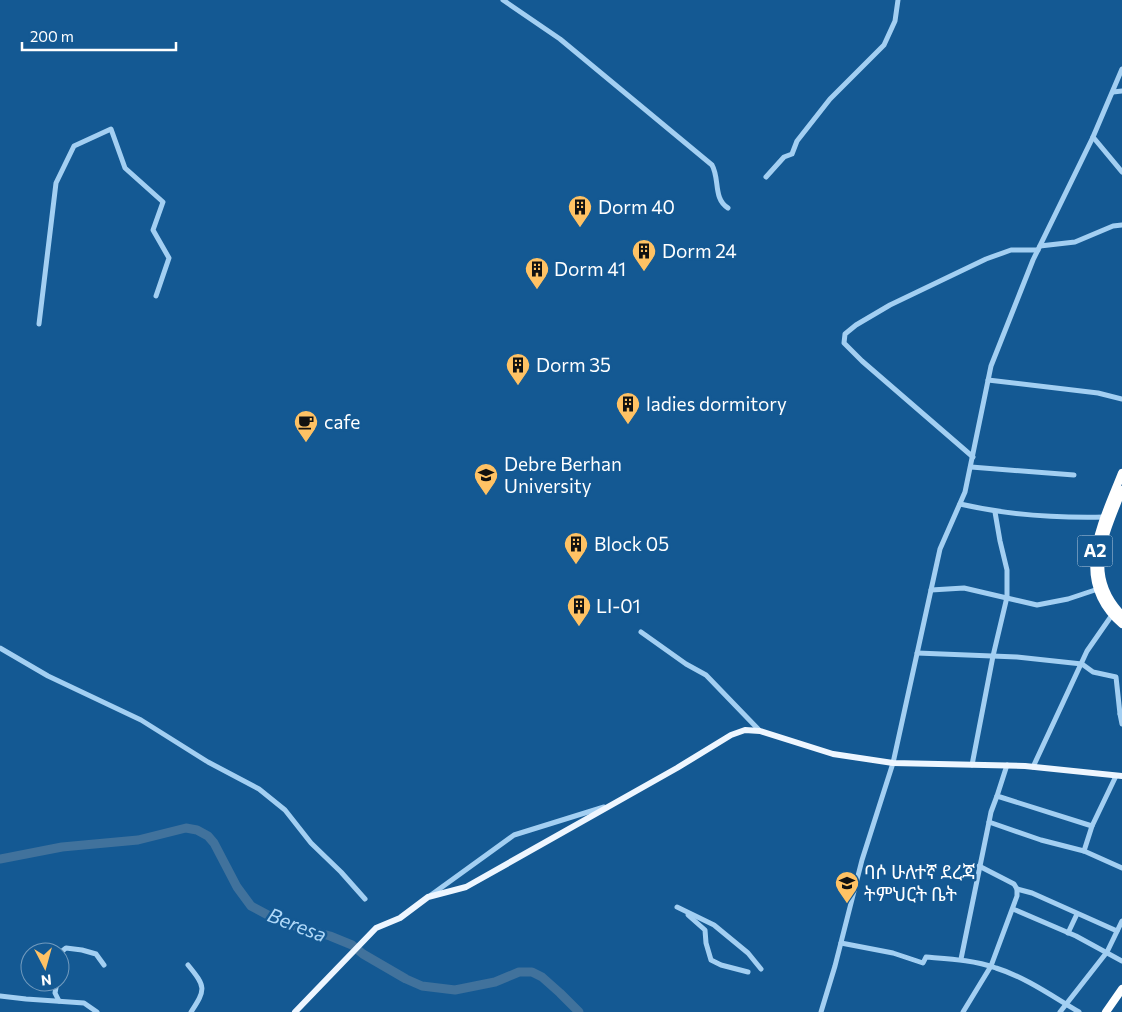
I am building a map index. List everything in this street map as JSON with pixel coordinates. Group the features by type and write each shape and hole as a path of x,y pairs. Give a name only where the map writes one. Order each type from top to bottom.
{"highway":[{"name":"A2","path":"1122,473 1104,517 1093,567 1098,589 1112,615 1122,624"},
{"name":"A2","path":"1122,490 1101,548 1099,561 1104,589 1122,615"},
{"path":"1106,1012 1122,988"},
{"path":"1112,1012 1122,998"}],"main road":[{"path":"295,1012 376,928 400,918 428,897 466,887 677,768 731,735 745,730 760,731 833,754 893,763 1033,767 1119,776"}],"street":[{"path":"503,0 560,40 712,165 717,175 719,199 728,208"},
{"path":"766,176 784,157 792,154 797,141 830,98 884,45 895,21 898,0"},
{"path":"821,1012 862,860 893,763 940,549 965,492 991,366 1039,248 1093,137 1122,69"},
{"path":"1112,92 1122,91"},
{"path":"38,324 56,183 74,146 111,128 125,168 163,202 153,230 169,258 156,296"},
{"path":"1093,137 1122,172"},
{"path":"1115,164 1122,159"},
{"path":"972,457 862,361 844,342 845,334 856,325 890,305 986,259 1011,250 1075,242 1113,226 1122,225"},
{"path":"988,380 1098,393 1122,400"},
{"path":"970,467 1074,474"},
{"path":"960,504 995,512 1076,518 1104,517"},
{"path":"972,765 993,656 1007,597 1007,570 995,512"},
{"path":"931,590 964,588 1007,597 1027,604 1048,604 1098,589"},
{"path":"1033,767 1088,650 1112,615"},
{"path":"641,632 686,664 706,675 760,731"},
{"path":"0,648 48,676 141,720 208,762 259,789 285,810 323,857 341,872 365,899"},
{"path":"917,653 993,656 1082,664 1093,672 1116,676 1122,724"},
{"path":"961,959 970,921 979,866 990,822 990,812 1007,766"},
{"path":"1084,851 1092,826 1119,776"},
{"path":"997,796 1092,826"},
{"path":"428,897 514,835 612,805"},
{"path":"990,822 1041,840 1084,851 1122,868"},
{"path":"979,866 1014,884 1017,888 1117,931"},
{"path":"963,1012 991,966 1013,909 1017,888"},
{"path":"748,972 721,965 711,960 706,943 705,930 677,907 714,925 748,953 762,969"},
{"path":"1013,909 1068,933 1122,961"},
{"path":"1068,933 1077,914"},
{"path":"1060,1012 1107,952 1122,921"},
{"path":"841,942 893,952 923,963 926,957 961,959 991,966 1027,982 1078,1012"},
{"path":"70,948 96,954 104,965"},
{"path":"188,964 197,976 202,990 202,996 191,1012"},
{"path":"55,992 59,1001"},
{"path":"0,996 84,1003 97,1012"}],"waterway":[{"name":"Beresa","path":"0,859 62,847 138,840 186,828 197,830 208,836 214,843 237,887 251,906 281,922 330,936 352,945 363,954 422,986 455,990 495,982 519,972 532,972 542,977 579,1012"}],"place":[{"name":"Dorm 40","path":"580,228"},
{"name":"Dorm 24","path":"644,272"},
{"name":"Dorm 41","path":"537,290"},
{"name":"Dorm 35","path":"518,386"},
{"name":"ladies dormitory","path":"628,425"},
{"name":"cafe","path":"306,443"},
{"name":"Debre Berhan University","path":"486,496"},
{"name":"Block 05","path":"576,565"},
{"name":"LI-01","path":"579,627"},
{"name":"ባሶ ሁለተኛ ደረጃ ትምህርት ቤት","path":"847,904"}]}
